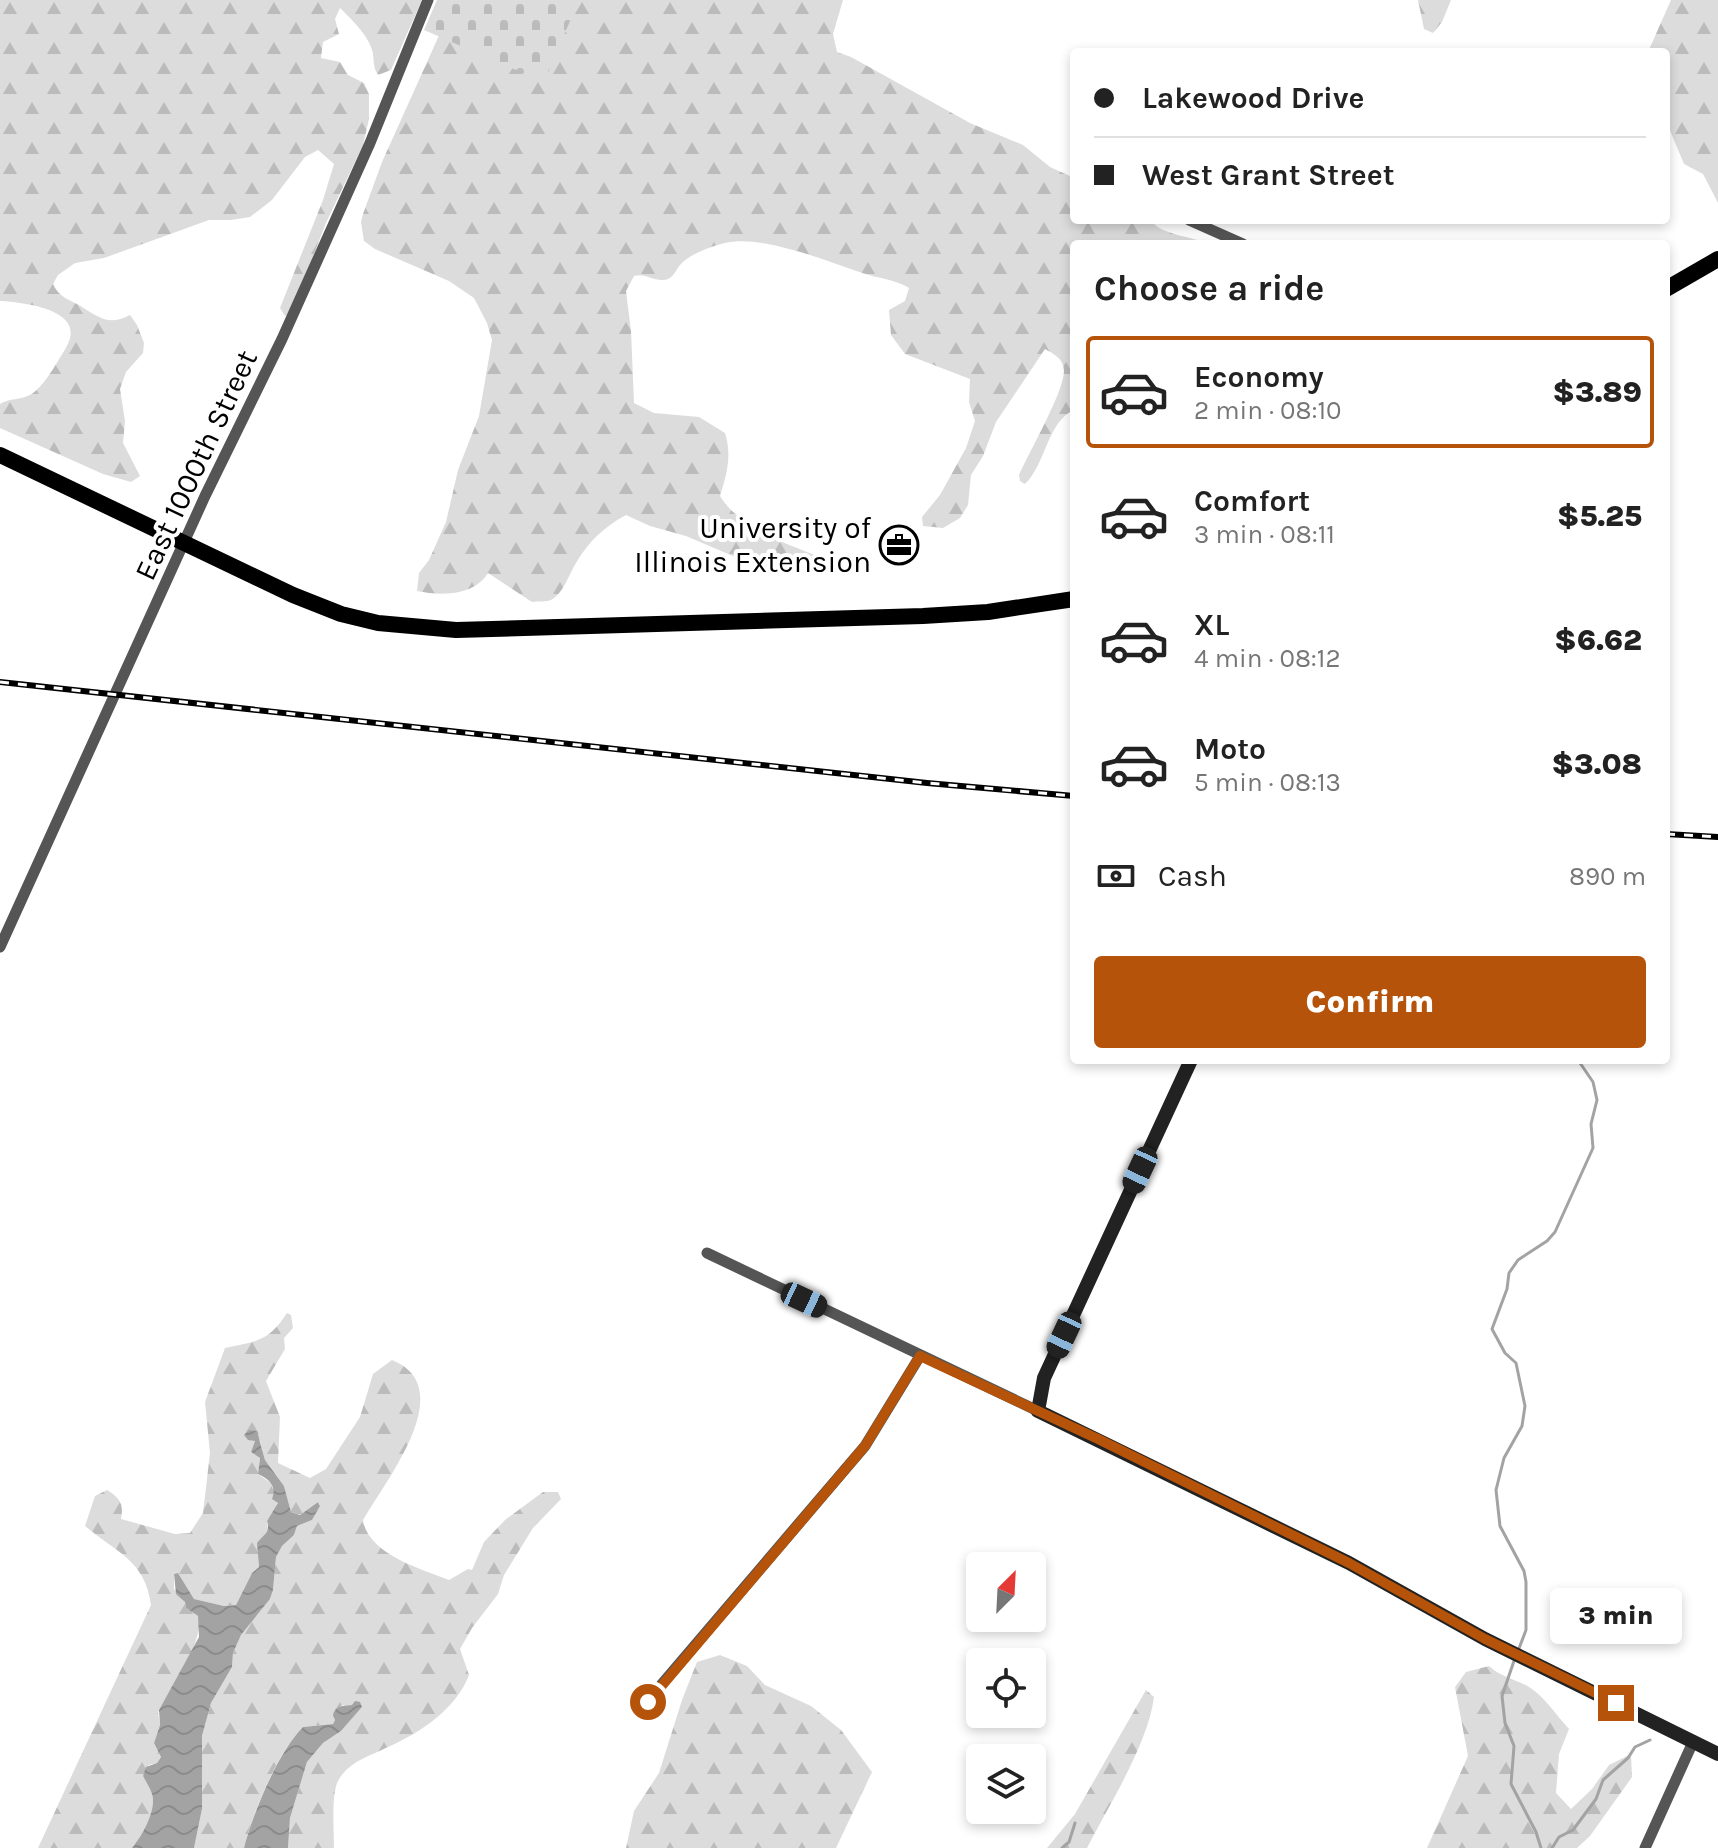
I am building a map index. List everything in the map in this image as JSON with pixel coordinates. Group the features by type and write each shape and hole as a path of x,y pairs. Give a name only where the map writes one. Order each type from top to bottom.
{"main road":[{"path":"1670,287 1718,259"},
{"path":"0,455 331,610 378,623 427,629 486,630 923,616 988,612 1070,600"},
{"path":"1189,1064 1044,1378 1038,1411 1349,1563 1485,1639 1718,1754"}],"street":[{"name":"East 1000th Street","path":"0,947 205,496 282,339 370,143 428,0"},
{"path":"1198,224 1234,240"},
{"path":"707,1253 1038,1411"},
{"path":"638,1712 865,1446 920,1356"},
{"path":"1645,1848 1693,1742"}],"green space":[{"path":"0,0 422,0 391,70 378,75 367,39 340,8 335,19 339,34 323,42 321,58 340,62 348,75 364,83 369,94 369,119 363,145 326,223 291,313 285,316 280,308 334,164 318,150 305,157 272,200 250,217 209,220 104,258 75,263 58,275 53,284 62,296 105,319 116,320 130,315 144,343 143,353 126,372 120,389 125,421 123,443 140,476 131,482 103,474 0,428 0,404 26,397 38,389 66,347 70,328 56,313 0,301"},
{"path":"437,0 579,0 544,82 424,30"},
{"path":"455,0 843,0 833,34 837,52 970,123 1023,145 1050,167 1070,176 1070,224 1155,224 1170,233 1195,240 1070,240 1070,413 1052,433 1032,476 1025,484 1020,481 1019,475 1052,407 1064,371 1058,357 1045,349 996,422 983,456 971,475 968,505 960,518 943,528 923,526 922,517 940,495 966,448 975,421 969,402 970,379 905,354 891,335 889,310 905,301 909,288 797,251 741,241 720,244 695,254 667,279 634,276 626,291 634,403 654,413 699,417 725,433 728,464 720,496 750,525 817,556 823,563 821,573 807,575 775,567 761,568 626,515 592,541 563,588 551,600 532,602 488,573 482,581 466,590 436,594 417,591 419,573 429,560 446,522 458,470 479,416 492,340 474,298 449,281 375,249 364,241 361,222 382,162"},
{"path":"1418,0 1451,0 1442,22 1433,33 1424,29"},
{"path":"1671,0 1718,0 1718,203 1703,174 1684,164 1670,131 1670,48 1650,48"},
{"path":"287,1313 291,1315 293,1328 284,1338 285,1349 266,1381 280,1417 278,1463 310,1478 326,1469 360,1417 373,1374 392,1360 411,1373 420,1391 419,1413 412,1436 363,1520 367,1532 385,1551 449,1580 468,1569 472,1570 484,1542 505,1520 543,1492 558,1492 561,1499 533,1528 504,1575 498,1594 460,1649 469,1675 455,1699 424,1727 354,1764 338,1781 334,1804 334,1848 288,1848 290,1818 307,1762 362,1707 342,1705 333,1716 333,1724 303,1727 284,1751 267,1784 244,1848 194,1848 202,1809 202,1736 211,1703 232,1667 233,1653 241,1635 270,1599 276,1557 281,1547 294,1535 297,1526 312,1520 320,1505 318,1502 300,1515 291,1512 284,1486 265,1460 260,1440 251,1439 255,1441 251,1452 260,1458 258,1474 271,1483 278,1505 267,1521 268,1530 258,1547 259,1567 252,1573 236,1605 224,1606 194,1599 178,1573 174,1574 174,1589 186,1608 198,1616 200,1626 194,1647 158,1712 160,1725 154,1743 161,1757 157,1763 149,1765 143,1776 153,1801 144,1830 132,1848 38,1848 151,1605 143,1577 136,1567 85,1526 95,1496 107,1490 115,1496 121,1505 121,1519 175,1534 190,1533 203,1513 210,1453 205,1402 225,1348 261,1339 274,1330"},
{"path":"720,1655 747,1666 765,1685 811,1706 841,1730 872,1772 836,1848 626,1848 634,1811 659,1773 697,1662"},
{"path":"1489,1666 1535,1691 1569,1729 1559,1754 1556,1793 1571,1809 1592,1789 1609,1765 1631,1754 1632,1777 1590,1836 1577,1848 1427,1848 1468,1756 1455,1687 1466,1672"},
{"path":"1146,1690 1154,1697 1144,1734 1087,1848 1047,1848 1075,1814"}],"water":[{"path":"249,1430 257,1431 265,1460 284,1486 291,1512 300,1515 318,1502 320,1506 312,1520 297,1526 294,1535 282,1546 276,1557 270,1599 241,1635 233,1653 232,1667 211,1703 202,1736 202,1809 194,1848 132,1848 151,1815 152,1794 143,1776 146,1767 157,1763 161,1757 154,1743 160,1725 159,1710 199,1637 198,1616 186,1608 185,1602 176,1594 174,1574 178,1573 194,1599 224,1606 236,1605 252,1573 259,1567 257,1543 267,1531 267,1521 278,1503 272,1499 271,1484 258,1474 260,1458 251,1452 255,1441 248,1440 244,1435"},
{"path":"355,1701 360,1702 362,1707 307,1762 290,1818 288,1848 244,1848 268,1784 294,1738 303,1727 333,1724 336,1710"}],"waterway":[{"path":"1518,1651 1526,1630 1526,1582 1524,1571 1500,1526 1496,1490 1504,1458 1522,1426 1525,1406 1516,1363 1505,1353 1492,1329 1507,1289 1509,1273 1518,1260 1555,1232 1593,1148 1591,1124 1597,1100 1593,1082 1581,1064"},
{"path":"1515,1658 1502,1696 1505,1723 1514,1746 1511,1784 1541,1848"},
{"path":"1552,1848 1559,1837 1573,1830 1596,1799 1603,1780 1628,1758 1635,1747 1650,1740"},
{"path":"1062,1848 1069,1842 1075,1823"}],"railway":[{"path":"0,682 927,783 1070,796"},
{"path":"1670,834 1718,837"}],"place":[{"name":"University of Illinois Extension","path":"899,545"}],"route":[{"path":"648,1702 865,1446 920,1356 1098,1439 1349,1563 1485,1639 1616,1703"}]}
